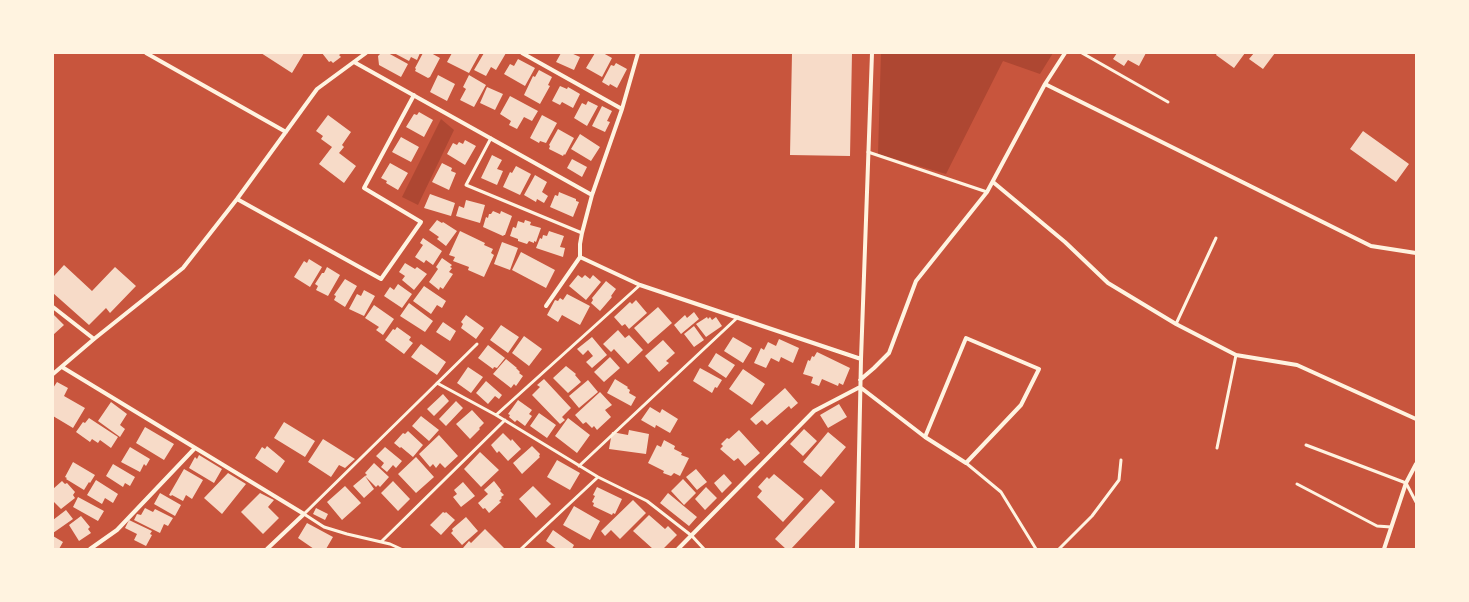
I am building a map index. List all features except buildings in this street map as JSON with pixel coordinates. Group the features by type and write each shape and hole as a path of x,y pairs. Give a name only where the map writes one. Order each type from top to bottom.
{"street":[{"path":"146,53 286,132"},
{"path":"54,373 182,268 237,199 318,90 366,53"},
{"path":"522,53 622,109"},
{"path":"546,306 580,257 582,233 592,195 622,109 638,53"},
{"path":"857,549 860,380 872,53"},
{"path":"860,380 889,353 916,281 987,192 1045,84 1065,53"},
{"path":"354,62 592,195"},
{"path":"1045,84 1371,246 1416,253"},
{"path":"237,199 381,279 421,222 364,188 414,95"},
{"path":"993,182 1065,242 1108,283 1176,324 1236,355 1297,365 1416,419"},
{"path":"580,257 640,285 861,359"},
{"path":"53,307 94,339"},
{"path":"860,387 925,437 966,463 1021,404 1039,369 966,338 925,437"},
{"path":"62,367 304,514 267,549"},
{"path":"678,549 814,411 860,387"},
{"path":"90,549 118,530 195,448"},
{"path":"1384,549 1406,483 1416,464"}],"lane":[{"path":"1082,53 1168,102"},
{"path":"491,138 466,185 582,233"},
{"path":"868,152 987,192"},
{"path":"1176,324 1216,238"},
{"path":"496,415 640,285"},
{"path":"579,466 738,317"},
{"path":"402,549 324,527 304,514 477,344"},
{"path":"1217,448 1236,355"},
{"path":"437,383 496,415 598,478 647,501 692,536 704,549"},
{"path":"381,542 504,420"},
{"path":"1306,445 1406,483 1416,502"},
{"path":"1059,549 1092,516 1119,480 1121,460"},
{"path":"966,463 1001,492 1036,549"},
{"path":"521,549 598,478"},
{"path":"1297,484 1377,526 1391,527"}],"shaded area":[{"path":"881,53 1053,53 1040,74 1003,61 946,174 878,154"},
{"path":"441,119 454,130 418,205 402,197"}]}
